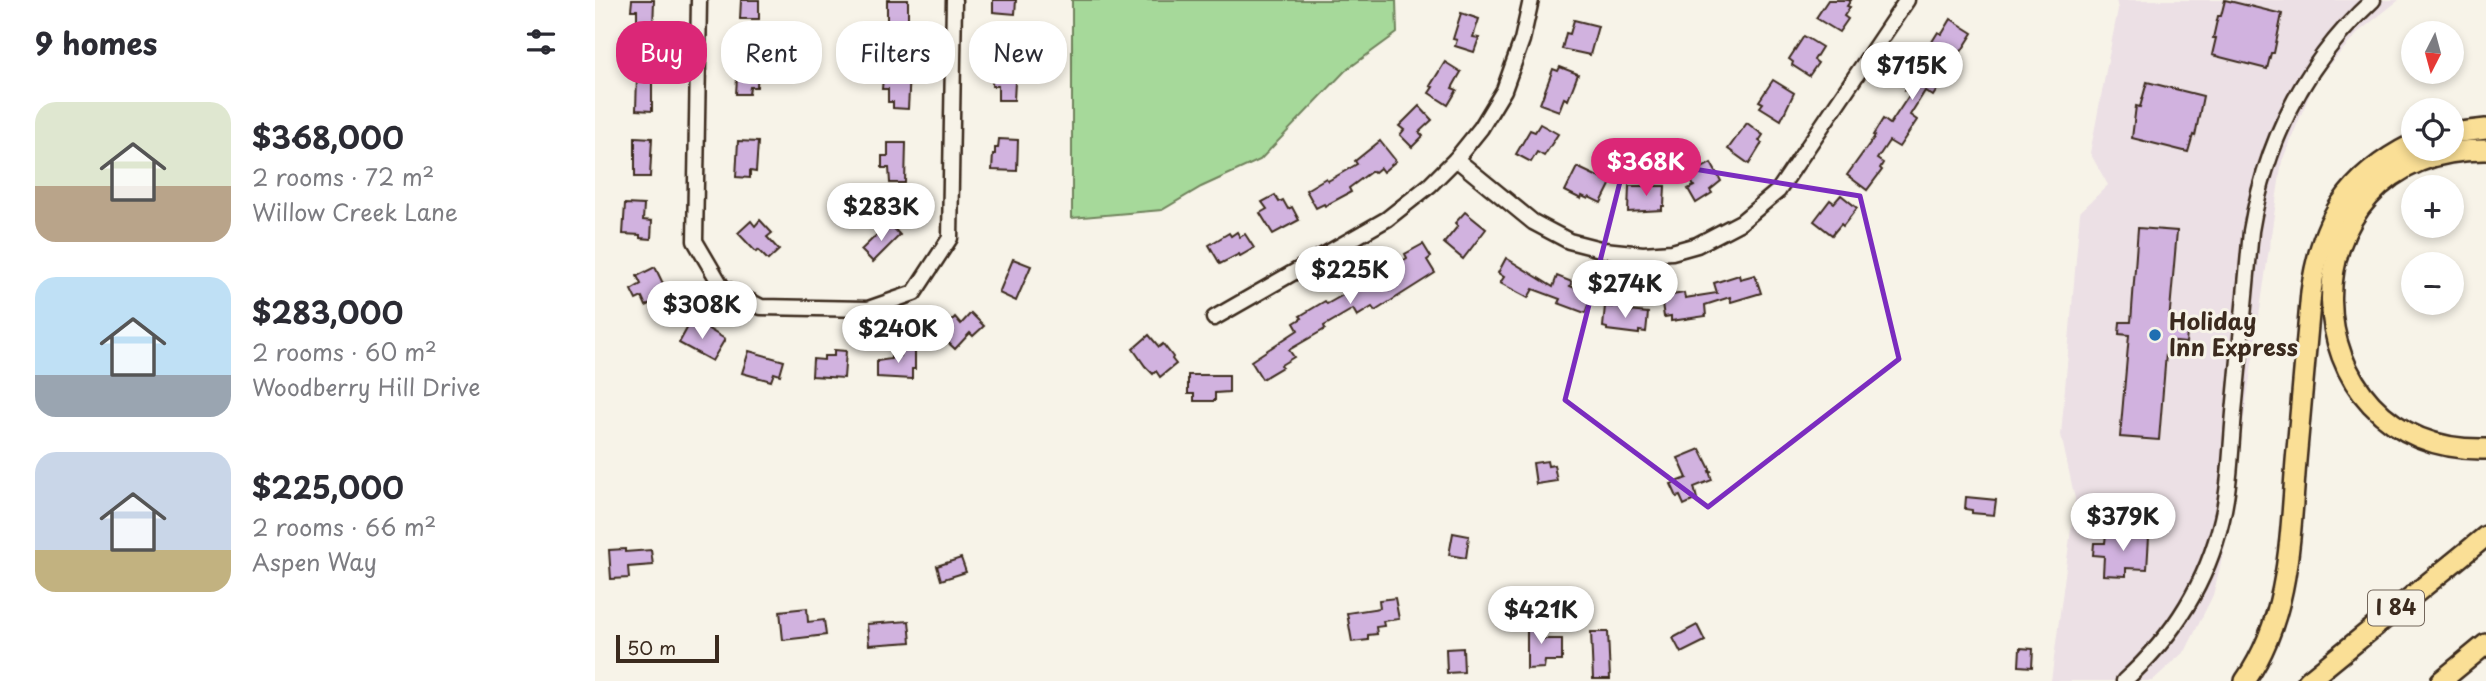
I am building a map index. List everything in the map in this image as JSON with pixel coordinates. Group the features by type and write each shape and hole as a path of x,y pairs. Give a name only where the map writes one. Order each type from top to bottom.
{"highway":[{"path":"2464,132 2486,130"},
{"path":"2245,681 2272,628 2284,580 2311,292 2320,246 2333,215 2352,187 2371,169 2401,150"},
{"path":"2486,150 2434,155 2402,170 2360,207 2344,234 2333,272 2331,313 2340,355 2363,394 2381,413 2425,440 2450,446 2486,449"},
{"name":"I 84","path":"2308,681 2486,536"},
{"path":"2441,681 2486,645"}],"street":[{"path":"699,0 695,242 722,287 761,307 868,309 914,293 950,238 954,0"},
{"path":"1214,318 1387,219 1430,186 1481,128 1504,90 1522,40 1531,0"},
{"path":"1456,159 1533,222 1569,241 1604,250 1643,254 1672,252 1697,245 1741,222 1778,191 1907,0"},
{"path":"2124,681 2156,650 2182,617 2206,568 2215,542 2226,492 2252,225 2258,193 2276,138 2289,109 2321,57 2373,0"}],"highlighted area":[{"path":"1626,158 1860,196 1899,359 1708,507 1565,400"}],"shaded area":[{"path":"2116,0 2399,0 2361,30 2316,79 2282,161 2225,546 2213,595 2186,650 2152,681 2051,681 2075,499 2061,435 2080,212 2108,185 2090,153 2118,9"}],"green space":[{"path":"1072,0 1396,0 1397,33 1345,71 1260,160 1201,187 1162,210 1072,218"}],"building":[{"path":"632,0 654,0 653,21 637,21 637,10 631,10"},
{"path":"741,0 759,0 759,19 740,19"},
{"path":"887,0 908,0 908,21 887,21"},
{"path":"993,0 1016,0 1015,14 993,12"},
{"path":"1828,0 1851,0 1844,16 1848,19 1839,32 1816,18"},
{"path":"2225,0 2282,14 2274,53 2271,53 2267,69 2212,55 2218,16 2221,16"},
{"path":"1461,13 1479,19 1473,37 1479,38 1474,52 1455,46 1457,40 1453,39"},
{"path":"1951,19 1973,33 1933,96 1925,91 1910,115 1917,120 1899,147 1889,141 1877,159 1883,163 1880,168 1882,170 1867,190 1847,175 1875,136 1873,135 1883,119 1890,124 1910,94 1905,90 1921,67 1926,70 1939,51 1930,45 1938,32 1942,34"},
{"path":"1574,20 1598,26 1590,55 1562,49 1566,33 1570,34"},
{"path":"1804,36 1822,47 1814,60 1818,63 1809,76 1792,65 1793,62 1789,59"},
{"path":"1445,62 1461,72 1452,88 1457,90 1448,105 1429,93 1433,87 1430,86"},
{"path":"1560,67 1578,74 1568,100 1564,98 1559,111 1540,104 1553,69 1558,71"},
{"path":"1773,80 1794,93 1781,120 1760,107 1763,103 1759,101"},
{"path":"2147,82 2203,96 2195,136 2193,135 2188,152 2132,138 2136,106 2140,107"},
{"path":"637,84 652,84 652,111 636,110"},
{"path":"737,84 757,84 757,87 750,87 749,94 736,94"},
{"path":"882,84 909,84 908,109 893,108 893,102 888,102 888,89 882,89"},
{"path":"1015,84 1014,100 998,100 998,86 992,86"},
{"path":"1419,106 1432,120 1419,132 1423,136 1412,147 1400,135 1404,130 1399,126"},
{"path":"1747,123 1763,135 1759,141 1762,143 1749,164 1728,149"},
{"path":"1540,124 1558,134 1544,156 1537,152 1531,162 1516,154 1530,130 1535,132"},
{"path":"635,137 652,138 650,177 635,177"},
{"path":"999,139 1018,140 1017,171 992,170 993,154 995,148 998,148"},
{"path":"738,141 758,142 756,172 750,171 750,178 736,177"},
{"path":"1380,141 1396,161 1383,172 1380,168 1374,173 1372,171 1349,188 1351,192 1316,208 1306,190 1357,164 1355,161"},
{"path":"888,143 906,143 905,183 890,183 889,168 882,168 882,156 888,156"},
{"path":"1711,163 1721,181 1710,190 1712,193 1696,203 1688,189 1694,186 1688,176"},
{"path":"1577,167 1611,183 1601,203 1589,197 1588,199 1582,196 1581,199 1565,191"},
{"path":"1629,186 1665,186 1662,210 1628,212"},
{"path":"1275,195 1279,202 1283,200 1288,209 1292,207 1299,220 1273,234 1260,213 1267,209 1262,202"},
{"path":"1841,195 1857,208 1832,235 1814,221 1830,200 1834,203"},
{"path":"625,204 644,205 643,220 652,221 651,239 623,234"},
{"path":"1465,212 1486,229 1463,259 1444,243 1458,226 1455,223"},
{"path":"760,220 772,233 767,237 779,250 768,260 738,233 751,221 755,226"},
{"path":"889,223 900,235 873,262 861,250"},
{"name":"Holiday Inn Express","path":"2138,228 2177,231 2169,322 2188,323 2186,343 2167,341 2159,440 2120,437 2129,335 2119,334 2120,322 2131,322"},
{"path":"1237,232 1240,237 1245,234 1254,248 1220,264 1209,245 1229,233 1231,236"},
{"path":"1423,244 1431,257 1427,260 1435,273 1375,311 1372,307 1357,316 1353,309 1324,326 1325,329 1289,350 1294,357 1262,379 1251,361 1298,330 1294,323 1302,318 1300,316 1357,287 1355,284 1374,273 1377,277 1407,258 1405,254"},
{"path":"1506,258 1553,287 1557,276 1572,282 1570,286 1592,295 1585,313 1558,303 1560,299 1533,289 1528,298 1500,283 1504,277 1498,273"},
{"path":"1013,259 1031,266 1016,301 999,293"},
{"path":"655,267 669,296 646,306 642,297 636,300 631,290 641,284 637,276"},
{"path":"1739,275 1740,279 1755,275 1761,293 1731,302 1730,297 1705,305 1706,316 1671,321 1671,316 1664,317 1661,297 1684,293 1685,298 1717,293 1714,283"},
{"path":"1613,303 1629,305 1628,311 1648,313 1646,332 1639,331 1639,334 1607,330 1603,327 1605,306 1612,307"},
{"path":"971,313 984,326 973,336 970,333 955,349 939,334 955,317 961,324"},
{"path":"690,323 698,328 700,324 725,339 712,361 679,343"},
{"path":"1149,335 1159,347 1163,344 1176,364 1160,377 1156,371 1153,374 1145,366 1133,349"},
{"path":"901,348 915,348 912,379 877,377 877,361 901,356"},
{"path":"834,350 846,351 844,378 812,376 813,359 824,360 824,356 834,356"},
{"path":"749,351 784,361 780,375 774,373 771,381 742,373"},
{"path":"1188,375 1229,375 1229,392 1215,393 1215,401 1194,401 1194,394 1188,394"},
{"path":"1700,449 1711,471 1712,480 1694,487 1697,499 1684,505 1671,484 1687,478 1678,458"},
{"path":"1547,461 1548,466 1554,465 1557,481 1536,484 1533,463"},
{"path":"1966,497 1996,500 1994,515 1972,513 1972,510 1965,509"},
{"path":"2116,528 2127,528 2127,536 2149,537 2147,569 2126,568 2126,576 2103,575 2104,556 2093,555 2094,543 2105,543 2106,534 2116,534"},
{"path":"1453,533 1469,536 1466,558 1449,555"},
{"path":"625,549 625,552 651,550 653,565 628,567 629,578 611,579 609,550"},
{"path":"961,558 966,572 941,580 937,566"},
{"path":"1395,598 1399,619 1383,621 1384,626 1376,627 1377,634 1368,635 1368,640 1352,642 1347,613 1380,608 1379,600"},
{"path":"807,608 808,622 824,620 826,635 783,640 780,611"},
{"path":"1527,618 1542,618 1542,639 1562,639 1562,661 1545,661 1544,668 1527,669"},
{"path":"909,621 911,642 869,645 867,624"},
{"path":"1697,625 1705,641 1681,653 1673,638"},
{"path":"1591,632 1608,632 1610,679 1593,679"},
{"path":"1463,648 1464,672 1447,673 1446,649"},
{"path":"2020,648 2033,649 2032,667 2019,666"}],"place":[{"name":"Holiday Inn Express","path":"2155,335"}]}
